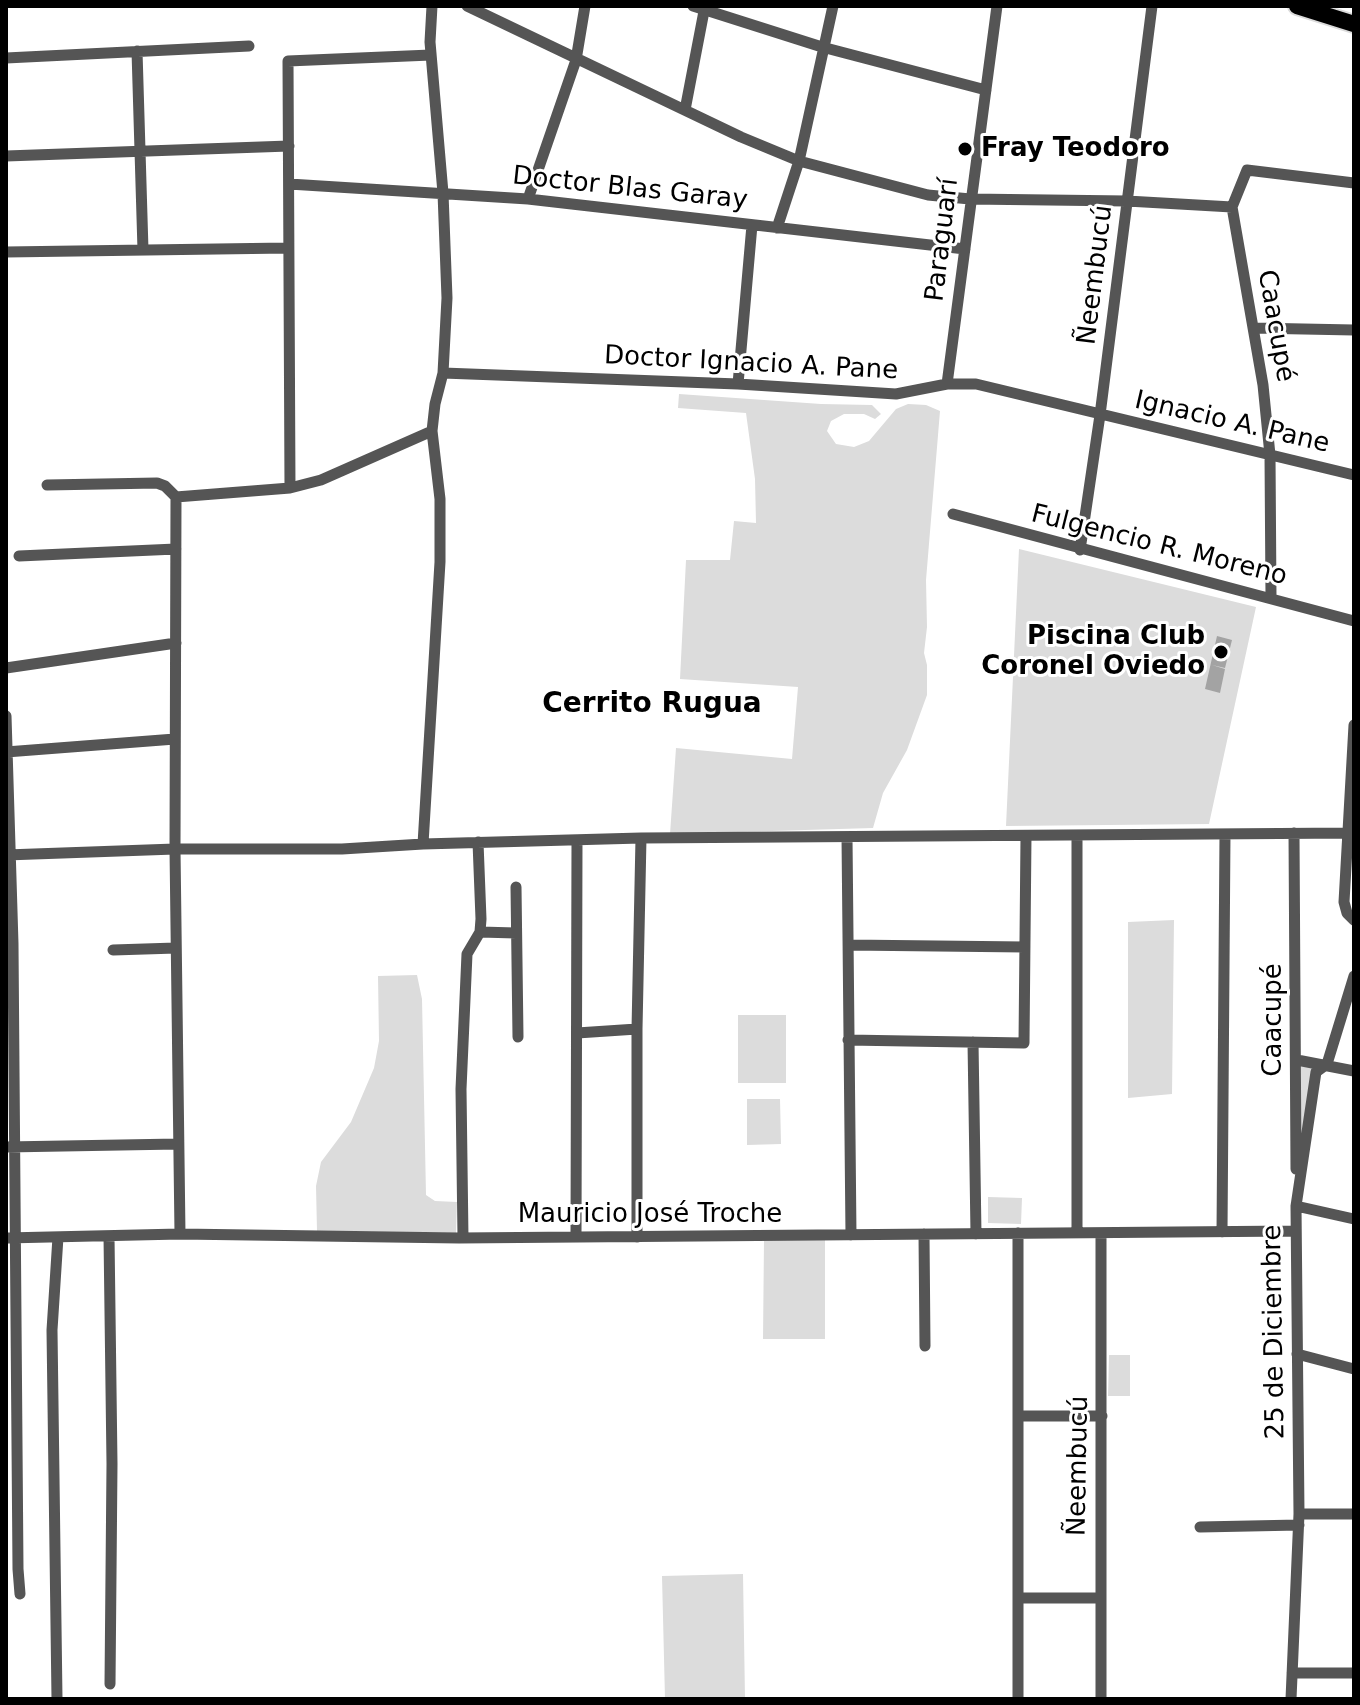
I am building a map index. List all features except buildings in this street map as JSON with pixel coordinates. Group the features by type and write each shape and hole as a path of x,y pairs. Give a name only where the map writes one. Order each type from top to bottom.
{"highway":[{"path":"1297,6 1354,24"}],"street":[{"path":"423,844 440,562 440,499 432,431 443,373 447,298 443,193 431,55 432,6"},
{"path":"467,6 576,60 799,161 928,195 1232,207 1247,170 1354,183"},
{"path":"528,199 576,60 585,6"},
{"path":"777,228 799,161 833,6"},
{"name":"Paraguarí","path":"947,384 997,6"},
{"name":"Ñeembucú","path":"1080,550 1152,6"},
{"path":"685,110 701,7 822,47 986,90"},
{"path":"6,58 249,46"},
{"path":"137,51 143,250"},
{"path":"290,488 288,61 431,55"},
{"path":"6,156 289,146"},
{"name":"Doctor Blas Garay","path":"289,184 528,199 965,249"},
{"name":"Caacupé","path":"1232,207 1263,385 1270,455 1271,597"},
{"path":"738,384 752,225"},
{"path":"6,252 287,248"},
{"path":"1253,328 1354,330"},
{"name":"Doctor Ignacio A. Pane","path":"443,373 738,384 896,394 947,384 976,384 1100,415"},
{"name":"Ignacio A. Pane","path":"1100,415 1354,475"},
{"path":"176,497 290,488 321,480 432,431"},
{"path":"47,485 157,483 176,497 175,849 180,1234"},
{"name":"Fulgencio R. Moreno","path":"953,514 1354,621"},
{"path":"19,556 176,549"},
{"path":"6,668 176,643"},
{"path":"6,716 12,1524 20,1594"},
{"path":"1354,725 1344,902 1347,913 1354,920"},
{"path":"6,752 175,739"},
{"name":"Caacupé","path":"1294,833 1296,1206"},
{"path":"8,855 175,849 342,849 641,838 1350,833"},
{"path":"1222,1232 1225,834"},
{"path":"848,1040 1024,1043 1026,836"},
{"path":"1077,836 1077,1233"},
{"path":"847,837 851,1235"},
{"path":"637,1237 641,838"},
{"path":"576,1237 577,840"},
{"path":"463,1238 461,1089 467,954 480,932 481,919 478,842"},
{"path":"516,887 518,1037"},
{"path":"480,932 516,933"},
{"path":"849,945 1025,947"},
{"path":"113,950 176,948"},
{"name":"25 de Diciembre","path":"1291,1699 1299,1519 1296,1206 1316,1072 1327,1064 1354,976"},
{"path":"577,1033 637,1029"},
{"path":"973,1042 976,1234"},
{"path":"1297,1060 1354,1071"},
{"path":"10,1147 178,1144"},
{"path":"1296,1206 1354,1219"},
{"name":"Mauricio José Troche","path":"11,1238 180,1234 463,1238 1295,1231"},
{"path":"1018,1233 1018,1699"},
{"name":"Ñeembucú","path":"1101,1233 1101,1699"},
{"path":"924,1234 925,1346"},
{"path":"109,1236 112,1464 110,1684"},
{"path":"57,1699 52,1330 58,1237"},
{"path":"1297,1354 1354,1369"},
{"path":"1018,1416 1102,1416"},
{"path":"1200,1527 1354,1514"},
{"path":"1018,1598 1100,1598"},
{"path":"1292,1673 1354,1673"}],"shaded area":[{"path":"679,394 872,405 881,414 875,419 864,414 844,414 831,421 827,431 836,444 854,447 869,441 896,409 908,404 926,405 940,411 926,580 924,653 927,695 907,750 883,793 873,828 670,834 676,748 792,759 798,687 680,679 686,560 730,560 734,521 756,523 755,479 746,413 678,408"},
{"path":"1019,549 1256,607 1209,824 1006,826"},
{"path":"1217,636 1232,640 1225,668 1212,665 1225,669 1220,693 1205,689"},
{"path":"1174,920 1172,1094 1128,1098 1128,922"},
{"path":"417,975 422,999 426,1195 435,1201 457,1202 456,1233 317,1231 316,1186 321,1162 351,1122 374,1068 379,1041 378,976"},
{"path":"738,1015 786,1015 786,1083 738,1083"},
{"path":"1301,1065 1312,1067 1300,1161"},
{"path":"747,1099 780,1099 781,1144 747,1145"},
{"path":"988,1197 1022,1198 1021,1224 988,1223"},
{"path":"825,1238 825,1339 763,1339 764,1240"},
{"path":"1109,1355 1130,1355 1130,1396 1108,1396"},
{"path":"743,1574 745,1699 665,1699 662,1576"}],"place":[{"name":"Fray Teodoro","path":"965,149"},
{"name":"Piscina Club Coronel Oviedo","path":"1221,652"}],"district":[{"name":"Cerrito Rugua","path":"652,705"}]}
